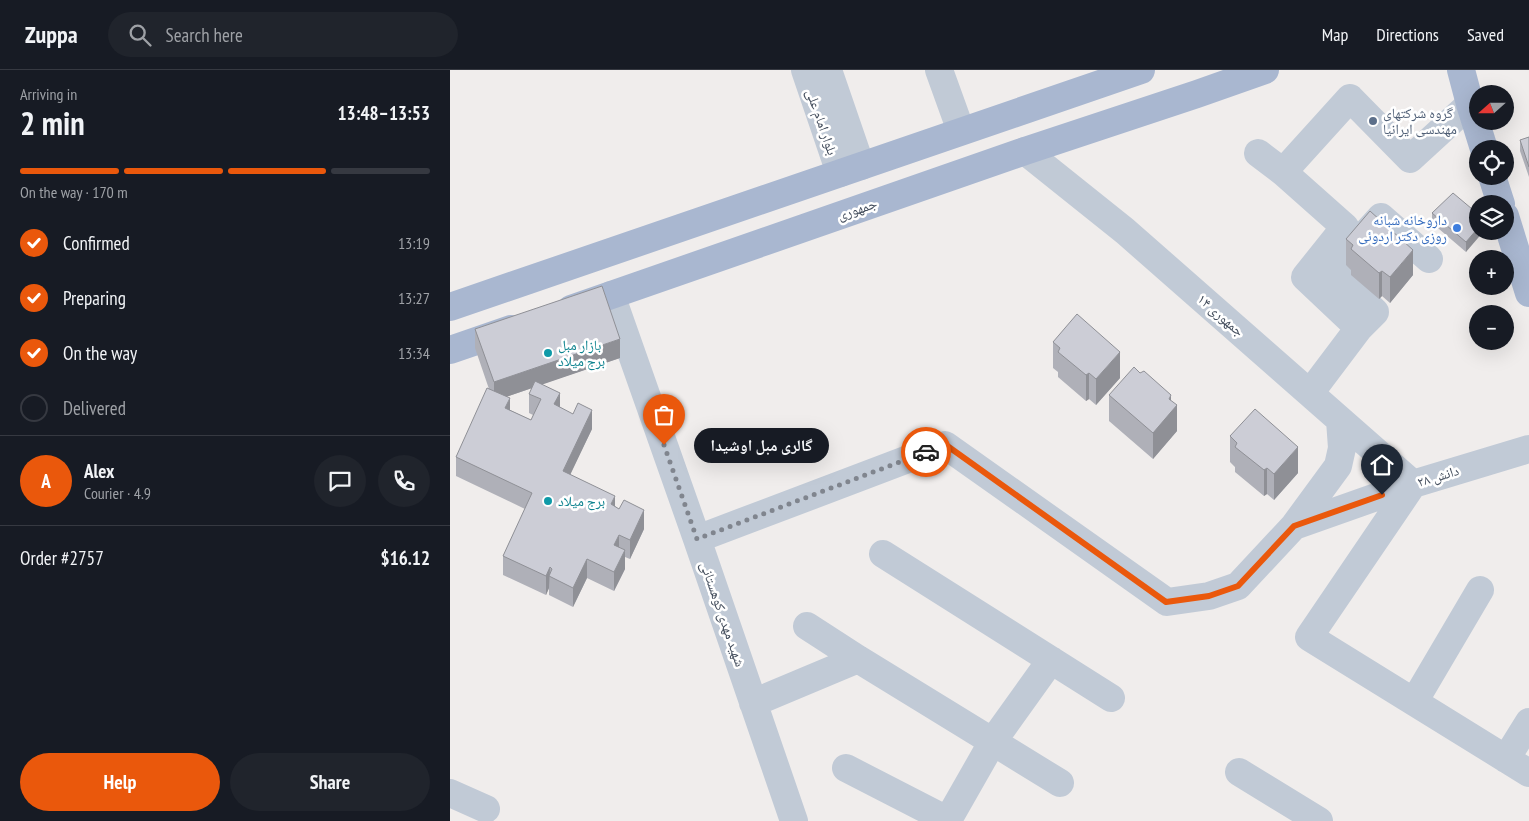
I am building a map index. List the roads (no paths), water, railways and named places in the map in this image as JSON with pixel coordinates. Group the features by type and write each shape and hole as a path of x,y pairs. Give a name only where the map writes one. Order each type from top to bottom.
{"main road":[{"path":"450,307 1141,70"},
{"name":"جمهوری","path":"450,350 1024,150 1265,70"},
{"path":"1461,70 1469,100"},
{"path":"1512,240 1529,293"},
{"path":"598,256 611,295"}],"street":[{"name":"بلوار امام علی","path":"805,70 850,170"},
{"name":"بلوار امام علی","path":"828,70 850,170"},
{"path":"939,70 962,132"},
{"path":"1283,172 1350,98 1410,160 1469,105"},
{"name":"جمهوری ۱۴","path":"1024,150 1125,231 1413,484"},
{"path":"1258,153 1283,172 1345,227 1305,277 1360,328"},
{"path":"1310,393 1360,328 1375,312 1332,271 1382,217 1430,258"},
{"name":"شهید مهدی کوهستانی","path":"611,295 794,821"},
{"path":"1294,526 1338,466 1342,448 1340,420"},
{"name":"دانش ۲۸","path":"697,539 946,445 1166,602 1209,596 1238,586 1294,526 1413,484 1529,449"},
{"path":"1413,484 1309,637 1518,766 1529,722"},
{"path":"883,554 1111,698"},
{"path":"1414,702 1480,590"},
{"path":"807,626 1060,783"},
{"path":"753,703 858,659"},
{"path":"846,768 948,821 993,741 1051,660"},
{"path":"1239,772 1319,821"},
{"path":"450,793 490,817"}],"place":[{"name":"گروه شرکتهای مهندسی ایرانیا","path":"1373,121"},
{"name":"داروخانه شبانه روزی دکتر اردوئی","path":"1457,228"},
{"name":"بازار مبل برج میلاد","path":"548,353"},
{"name":"گالری مبل اوشیدا","path":"664,445"},
{"name":"برج میلاد","path":"548,501"}]}
